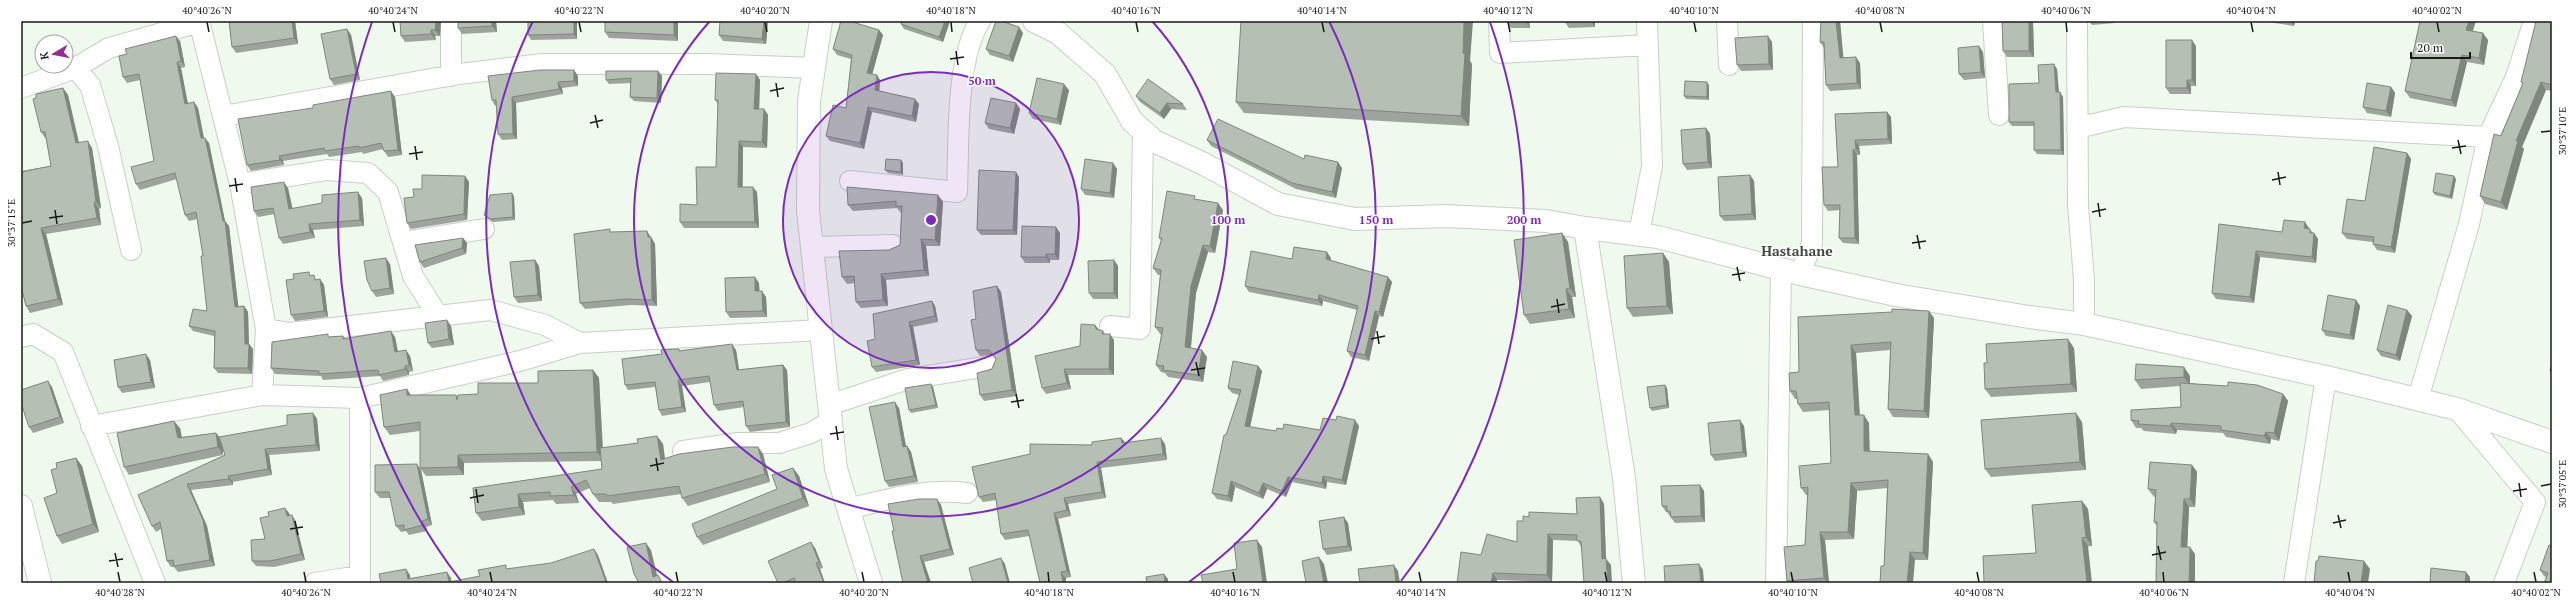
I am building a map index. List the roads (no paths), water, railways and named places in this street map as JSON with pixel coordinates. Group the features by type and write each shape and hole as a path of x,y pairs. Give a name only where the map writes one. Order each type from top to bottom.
{"street":[{"path":"451,21 451,76"},
{"path":"821,21 808,101 808,211 836,469 871,583"},
{"path":"850,181 957,192 960,102 971,35 980,21"},
{"path":"1034,21 1058,33 1105,74 1132,121 1154,141 1204,164 1278,204 1355,218 1454,216 1546,221 1585,228 1658,237 1790,272 1896,295 2029,317 2084,324 2326,377 2457,409 2552,442"},
{"path":"1499,21 1500,53 1648,45"},
{"path":"1639,234 1652,166 1647,21"},
{"path":"1727,21 1728,65"},
{"path":"1776,583 1790,272 1812,243 1813,21"},
{"path":"1992,21 1999,115"},
{"path":"2077,21 2078,205 2084,279 2084,324"},
{"path":"2418,399 2469,224 2488,137 2516,77 2534,21"},
{"path":"21,88 75,68 109,48 199,22 240,184 266,329 262,395"},
{"path":"224,116 451,76 543,64 706,64 814,68"},
{"path":"75,68 90,85 108,146 131,250"},
{"path":"2077,128 2124,117 2488,137"},
{"path":"1110,326 1140,329 1143,131"},
{"path":"240,184 327,170 368,173 388,192 413,276 438,316"},
{"path":"1585,228 1624,478 1634,583"},
{"path":"403,242 484,229"},
{"path":"812,246 893,245"},
{"path":"266,329 289,333 490,310 545,325 580,343"},
{"path":"91,426 262,395 360,398 520,361 580,343 821,330"},
{"path":"21,337 33,334 63,352 91,426 155,583"},
{"path":"683,451 738,443 778,443 811,433 830,413 908,379 990,366"},
{"path":"2294,583 2326,377"},
{"path":"315,583 360,579 360,398"},
{"path":"2457,409 2535,502 2504,583"},
{"path":"848,509 913,493 943,490 967,493"},
{"path":"21,506 26,549 40,583"}],"district":[{"name":"Hastahane","path":"1797,250"}]}
